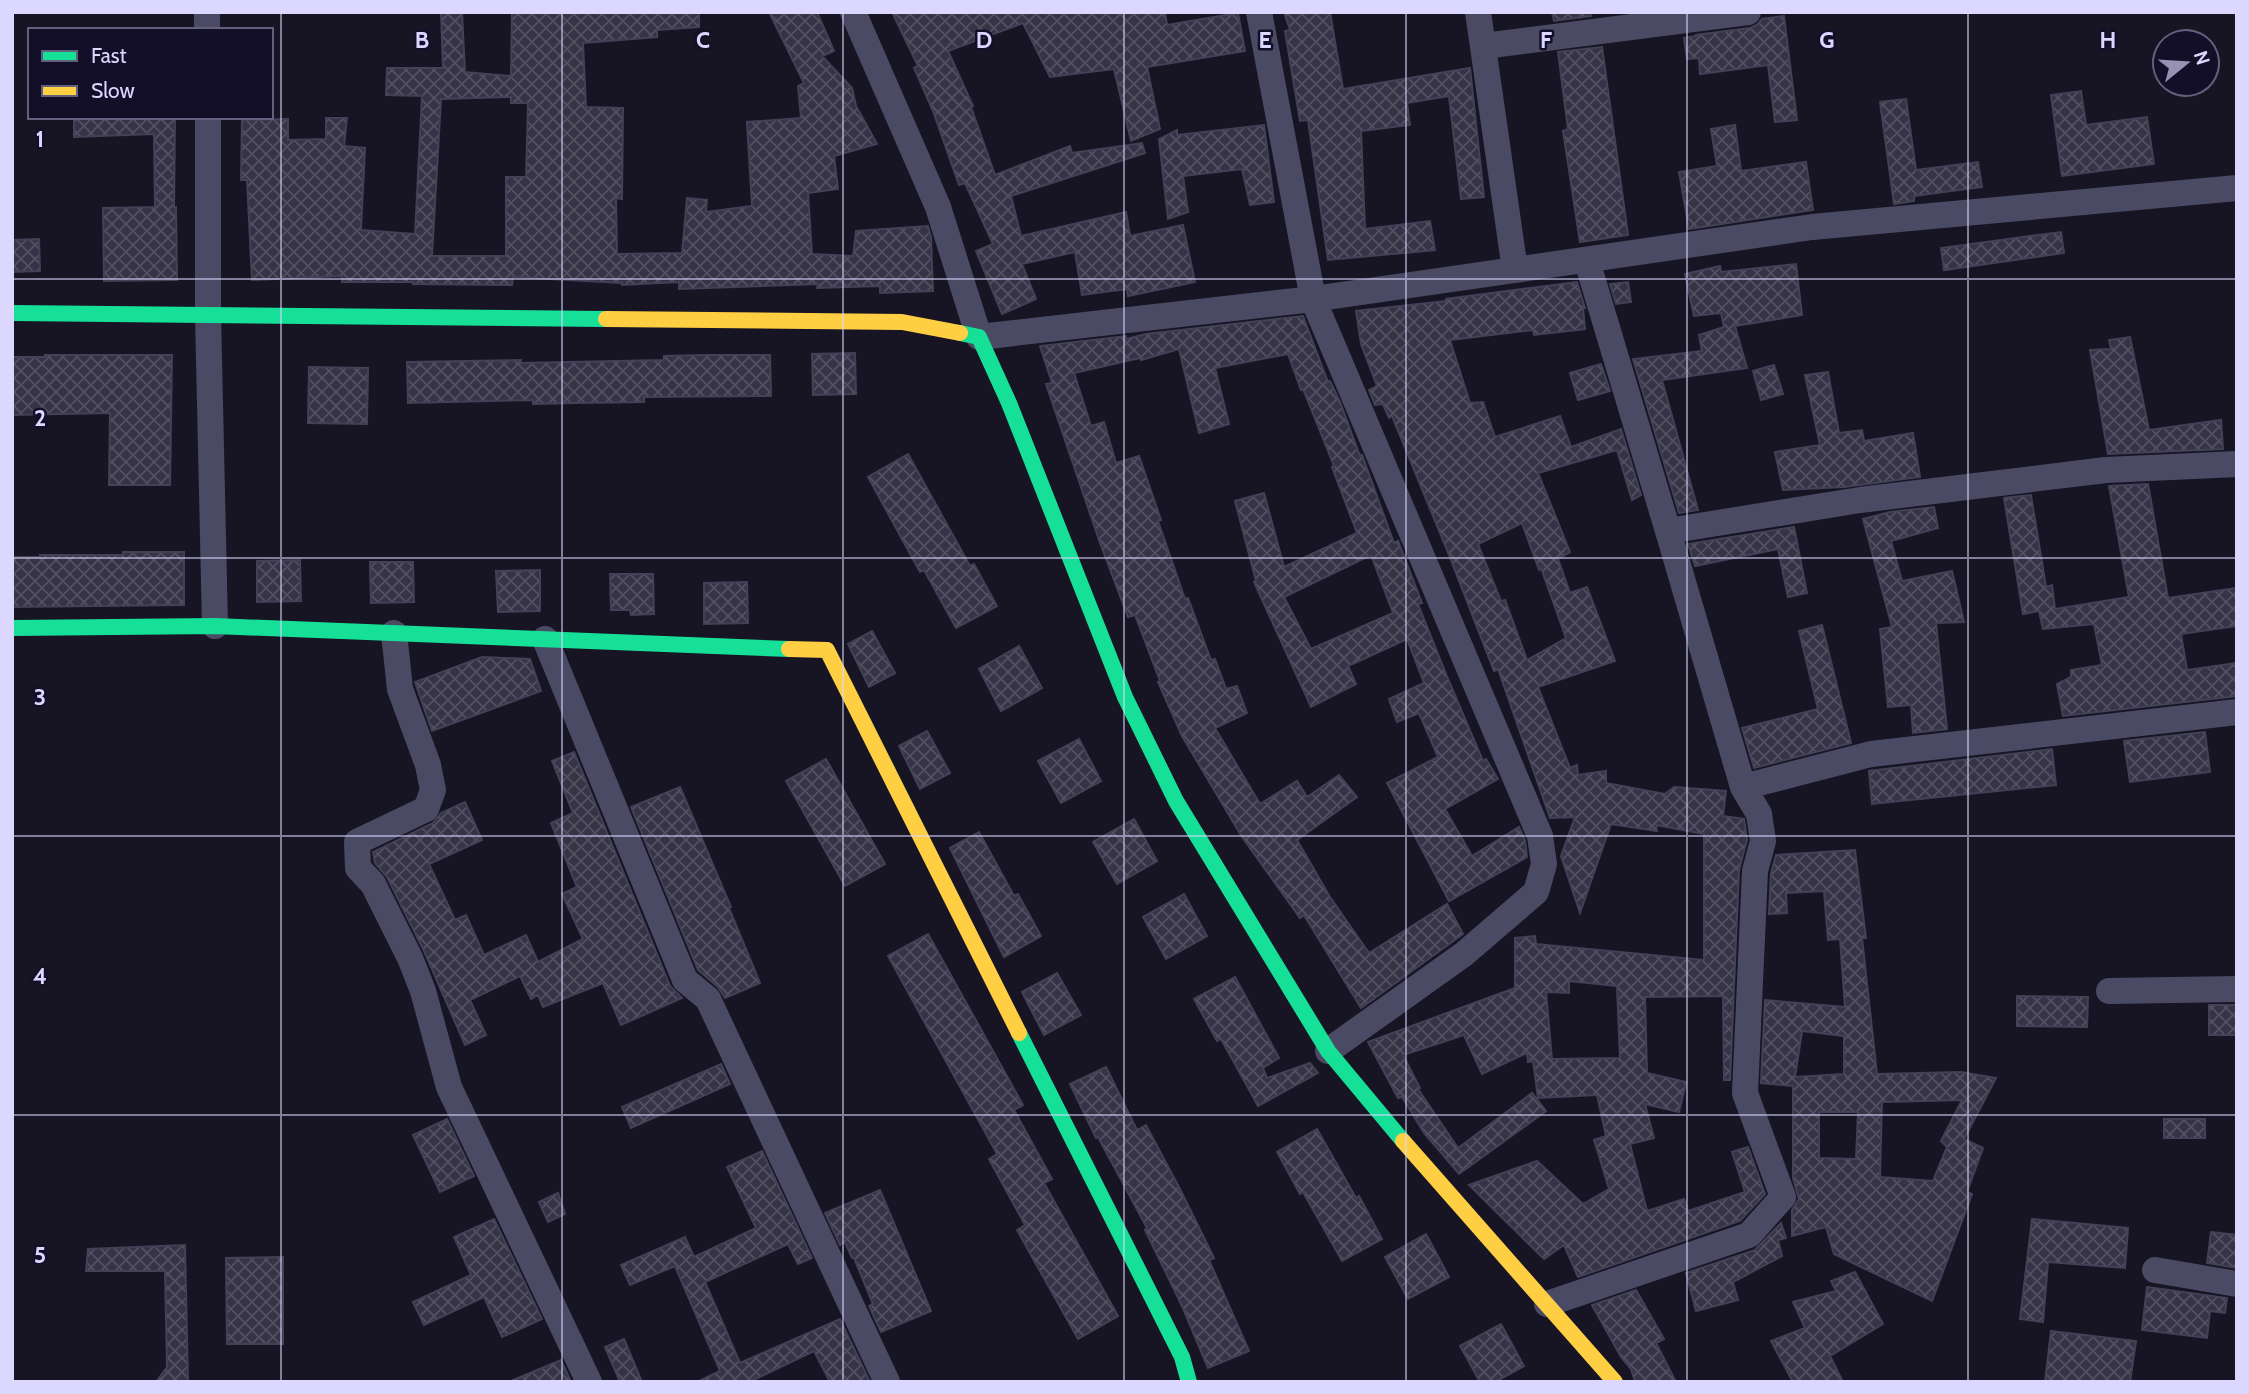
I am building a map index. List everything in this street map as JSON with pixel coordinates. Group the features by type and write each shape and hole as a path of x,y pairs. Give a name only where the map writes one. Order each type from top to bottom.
{"main road":[{"path":"12,313 902,322 979,337 1009,403 1125,697 1176,801 1328,1051 1375,1110 1547,1304 1609,1379"},
{"path":"12,628 215,626 827,650 1182,1357 1189,1382"}],"street":[{"path":"853,12 939,207 979,337 1313,299 1812,227 2237,188"},
{"path":"1259,12 1313,299 1540,836 1544,864 1536,892 1505,919 1464,954 1328,1051"},
{"path":"1478,12 1516,270"},
{"path":"1484,46 1748,12"},
{"path":"208,119 208,315 215,626"},
{"path":"1547,1304 1749,1235 1783,1197 1745,1093 1755,871 1763,841 1759,814 1743,787 1587,261"},
{"path":"1668,531 1860,500 2106,470 2237,464"},
{"path":"394,633 400,689 428,765 433,790 426,809 357,842 358,868 373,884 411,958 423,991 449,1087 589,1382"},
{"path":"545,639 685,980 708,999 887,1382"},
{"path":"1743,787 1871,754 2237,712"},
{"path":"2109,990 2237,989"},
{"path":"2155,1270 2237,1284"}],"building":[{"path":"441,12 462,12 465,72 511,76 512,12 699,12 699,27 657,30 657,37 583,43 586,107 623,108 622,199 616,198 617,254 682,253 687,198 707,200 706,212 752,206 747,122 801,118 798,86 804,83 769,12 817,12 834,51 822,56 852,88 856,106 877,144 834,156 838,189 808,193 812,254 853,256 856,231 928,226 931,237 933,291 880,293 880,286 817,288 818,284 679,289 679,282 622,285 513,277 512,285 342,282 342,276 252,280 247,180 241,180 242,120 288,119 288,140 326,139 326,118 347,118 344,146 365,148 361,230 415,234 422,96 386,95 387,68 443,68","holes":["511,97 511,103 528,103 526,177 506,177 506,256 432,256 441,99"]},
{"path":"892,12 1165,12 1167,25 1238,13 1245,51 1147,67 1160,129 1131,141 1114,69 1050,77 1023,23 948,51 973,106 971,107 995,175 1070,146 1072,153 1142,143 1145,153 1011,196 1021,236 1126,212 1130,236 1183,225 1195,282 1128,296 1127,289 1082,295 1075,252 1022,264 1036,299 1002,314 976,251 993,244 965,183 959,185 933,111 914,68 918,66"},
{"path":"1284,12 1330,12 1343,89 1470,68 1484,197 1461,199 1449,96 1407,103 1410,125 1361,131 1365,229 1430,221 1435,250 1328,260 1308,120 1300,121 1285,31 1290,30"},
{"path":"1552,12 1590,12 1591,16 1554,21"},
{"path":"1784,16 1797,120 1775,122 1768,65 1700,74 1699,58 1687,59 1684,38 1750,28 1762,19"},
{"path":"1602,47 1628,235 1580,242 1563,131 1568,129 1558,52"},
{"path":"2081,91 2086,125 2147,117 2154,164 2062,176 2051,95"},
{"path":"1906,99 1916,170 1978,162 1982,187 1914,196 1914,201 1894,204 1880,102"},
{"path":"74,119 175,119 177,280 104,281 103,208 155,207 154,134 74,137"},
{"path":"1264,125 1274,202 1250,205 1242,169 1183,176 1188,212 1168,219 1159,139 1177,130 1177,135"},
{"path":"1735,125 1741,171 1806,162 1813,210 1689,229 1679,172 1717,166 1711,129"},
{"path":"2061,232 2064,253 1944,270 1941,248"},
{"path":"39,239 40,271 12,272 12,240"},
{"path":"1796,264 1802,315 1735,326 1747,368 1662,380 1698,510 1679,513 1633,359 1702,351 1699,335 1724,327 1721,313 1694,316 1685,274 1720,266 1721,272"},
{"path":"1577,282 1585,308 1585,329 1534,335 1533,330 1450,340 1470,403 1483,402 1495,437 1560,416 1571,447 1621,429 1641,495 1632,500 1617,450 1538,473 1570,552 1558,559 1570,593 1587,587 1615,661 1538,687 1570,768 1577,765 1578,775 1606,771 1606,783 1665,794 1674,787 1726,791 1723,816 1744,819 1747,840 1739,870 1730,1080 1724,1080 1723,996 1645,997 1647,1073 1686,1082 1679,1112 1645,1104 1654,1138 1630,1144 1647,1211 1684,1199 1688,1211 1745,1192 1732,1152 1748,1147 1765,1194 1740,1221 1578,1277 1564,1245 1544,1259 1469,1185 1537,1161 1583,1204 1609,1189 1594,1140 1606,1136 1597,1095 1538,1098 1533,1061 1528,1062 1527,1053 1482,1074 1464,1035 1403,1055 1420,1088 1418,1089 1458,1148 1532,1093 1546,1111 1459,1174 1424,1133 1402,1097 1398,1098 1368,1042 1515,988 1515,938 1535,936 1536,944 1704,960 1704,834 1656,825 1657,831 1611,824 1580,913 1561,856 1575,817 1550,818 1498,669 1494,671 1392,416 1389,418 1383,404 1375,405 1369,390 1377,386 1361,344 1356,311","holes":["1522,523 1566,638 1527,660 1505,600 1501,601 1478,544","1569,981 1617,986 1620,1058 1552,1059 1546,992 1569,993"]},
{"path":"1628,282 1631,302 1616,304 1610,284"},
{"path":"1303,316 1328,382 1330,381 1340,402 1360,456 1362,455 1394,543 1398,541 1422,603 1418,604 1446,674 1483,761 1486,759 1498,779 1445,809 1472,856 1519,827 1525,840 1527,857 1449,901 1387,783 1438,757 1419,713 1397,722 1389,699 1424,683 1407,639 1348,666 1356,684 1311,707 1254,582 1256,581 1235,501 1264,493 1284,567 1357,533 1332,467 1334,466 1288,354 1215,368 1229,424 1199,433 1179,349 1141,360 1140,358 1074,373 1091,426 1104,422 1116,463 1139,456 1185,599 1188,598 1211,660 1215,659 1226,689 1237,686 1247,713 1215,728 1260,804 1297,781 1307,797 1339,775 1357,797 1297,840 1330,897 1369,953 1447,904 1463,934 1361,1008 1304,915 1300,918 1242,837 1182,736 1158,682 1160,681 1135,615 1128,617 1046,384 1052,383 1040,346 1126,336 1126,339 1146,334","holes":["1371,555 1393,613 1311,649 1284,597"]},
{"path":"2130,337 2149,430 2221,420 2223,449 2108,454 2090,350 2111,349 2109,340"},
{"path":"855,353 856,394 813,395 812,354"},
{"path":"172,355 170,485 109,485 110,413 12,415 12,357"},
{"path":"770,355 771,396 644,397 644,402 533,404 533,400 408,403 407,362 664,360 664,356"},
{"path":"1601,364 1610,391 1578,400 1570,373"},
{"path":"1774,365 1783,394 1761,400 1753,371"},
{"path":"309,367 368,368 367,424 308,423"},
{"path":"1828,372 1839,433 1862,430 1864,441 1913,433 1920,477 1844,487 1783,490 1775,452 1820,445 1805,375"},
{"path":"908,454 970,566 974,564 997,606 956,628 924,570 920,572 868,477"},
{"path":"2148,484 2168,598 2237,588 2237,626 2181,634 2187,670 2237,663 2237,696 2063,716 2057,684 2071,677 2071,670 2102,665 2094,624 2043,629 2039,611 2023,614 2004,498 2031,495 2046,587 2052,585 2055,609 2129,597 2109,486"},
{"path":"1934,507 1938,528 1891,541 1902,581 1952,571 1964,622 1936,623 1947,729 1913,733 1911,705 1888,707 1880,629 1892,627 1863,519 1890,512"},
{"path":"1794,527 1807,593 1788,597 1778,549 1695,566 1688,544"},
{"path":"123,552 184,552 184,605 12,607 12,557 123,555"},
{"path":"300,560 301,601 257,602 257,561"},
{"path":"370,562 413,562 414,602 371,603"},
{"path":"540,570 540,611 498,612 496,571"},
{"path":"610,574 653,574 654,614 631,615 630,610 611,610"},
{"path":"747,582 748,623 704,624 704,583"},
{"path":"1822,625 1851,743 1754,768 1742,728 1818,709 1799,631"},
{"path":"872,631 895,673 869,687 848,644"},
{"path":"1019,646 1042,688 1001,711 979,669"},
{"path":"482,657 530,659 541,691 432,731 415,682"},
{"path":"927,731 950,773 920,789 899,746"},
{"path":"2205,732 2210,772 2130,782 2124,741"},
{"path":"1079,739 1101,781 1061,803 1038,761"},
{"path":"2052,749 2056,785 1872,804 1869,771"},
{"path":"574,752 670,986 682,998 621,1025 603,983 543,1007 538,995 531,999 520,976 470,1000 486,1035 465,1045 424,951 387,877 375,863 373,852 433,823 441,813 465,802 482,840 429,864 455,920 466,915 484,955 526,935 538,962 583,939 562,894 577,887 551,823 573,813 552,761"},
{"path":"826,759 885,864 845,886 786,781"},
{"path":"680,787 760,983 725,998 718,987 698,970 631,807"},
{"path":"1134,819 1157,861 1117,884 1093,842"},
{"path":"979,832 1014,896 1018,894 1041,936 1004,957 950,848"},
{"path":"1855,850 1866,938 1862,938 1877,1074 1961,1072 1996,1078 1964,1139 1983,1148 1967,1192 1972,1194 1932,1301 1834,1254 1826,1227 1792,1236 1792,1210 1799,1199 1793,1178 1793,1086 1761,1083 1765,1000 1845,1007 1840,939 1828,940 1824,891 1786,893 1787,913 1769,914 1771,873 1776,855","holes":["1802,1031 1844,1036 1844,1074 1795,1077","1962,1100 1941,1141 1947,1147 1933,1181 1880,1177 1882,1102","1819,1112 1858,1112 1856,1159 1819,1158"]},
{"path":"1184,894 1207,936 1166,959 1143,917"},
{"path":"928,934 1023,1105 1014,1110 1052,1179 1044,1183 1118,1316 1078,1339 1017,1230 1025,1225 989,1159 997,1154 888,956"},
{"path":"1057,973 1081,1015 1044,1035 1022,992"},
{"path":"1235,977 1279,1058 1263,1068 1267,1078 1310,1063 1318,1073 1258,1106 1221,1039 1217,1041 1194,999"},
{"path":"2017,996 2088,997 2087,1027 2017,1026"},
{"path":"2209,1005 2237,1005 2237,1035 2209,1035"},
{"path":"721,1064 730,1084 631,1128 622,1107"},
{"path":"1106,1067 1137,1130 1146,1125 1180,1189 1214,1258 1209,1260 1249,1351 1208,1368 1145,1230 1147,1228 1098,1137 1096,1138 1070,1084"},
{"path":"447,1119 474,1176 440,1192 413,1135"},
{"path":"2164,1119 2205,1119 2205,1138 2164,1138"},
{"path":"1317,1129 1382,1239 1342,1261 1277,1152"},
{"path":"762,1151 812,1258 798,1264 788,1244 705,1282 740,1363 840,1319 870,1382 830,1382 814,1351 749,1382 697,1382 720,1371 675,1266 630,1285 621,1265 685,1237 694,1257 756,1228 727,1167"},
{"path":"880,1190 931,1311 881,1332 869,1306 873,1304 854,1258 845,1242 840,1245 825,1213"},
{"path":"558,1193 565,1214 548,1222 539,1202"},
{"path":"494,1219 542,1319 502,1337 484,1297 424,1325 413,1302 471,1275 454,1237"},
{"path":"2032,1219 2128,1228 2125,1268 2048,1262 2043,1322 2020,1319"},
{"path":"1781,1223 1786,1238 1778,1240 1782,1256 1733,1282 1738,1300 1696,1311 1686,1273 1755,1250"},
{"path":"2211,1232 2237,1235 2237,1268 2207,1263"},
{"path":"1426,1234 1449,1277 1408,1299 1385,1257"},
{"path":"185,1245 188,1382 156,1382 167,1367 165,1271 86,1271 88,1249"},
{"path":"283,1257 283,1344 227,1344 226,1258"},
{"path":"1855,1272 1883,1324 1830,1356 1843,1382 1793,1382 1771,1341 1805,1328 1793,1302 1836,1291 1831,1281"},
{"path":"2147,1287 2227,1298 2225,1313 2210,1311 2207,1338 2142,1330"},
{"path":"1636,1290 1664,1339 1656,1343 1676,1382 1635,1382 1631,1369 1621,1357 1592,1305"},
{"path":"1501,1324 1524,1366 1495,1382 1480,1382 1460,1346"},
{"path":"2051,1331 2136,1341 2130,1382 2045,1382"},
{"path":"624,1339 642,1382 620,1382 605,1347"},
{"path":"561,1360 571,1382 511,1382 511,1381"}],"traffic: fast":[{"path":"12,313 606,319"},
{"path":"960,333 979,337 1009,403 1125,697 1176,801 1328,1051 1403,1141"},
{"path":"12,628 215,626 789,649"},
{"path":"1019,1033 1182,1357 1189,1382"}],"traffic: slow":[{"path":"606,319 902,322 960,333"},
{"path":"789,649 827,650 1019,1033"},
{"path":"1403,1141 1615,1382"}]}
